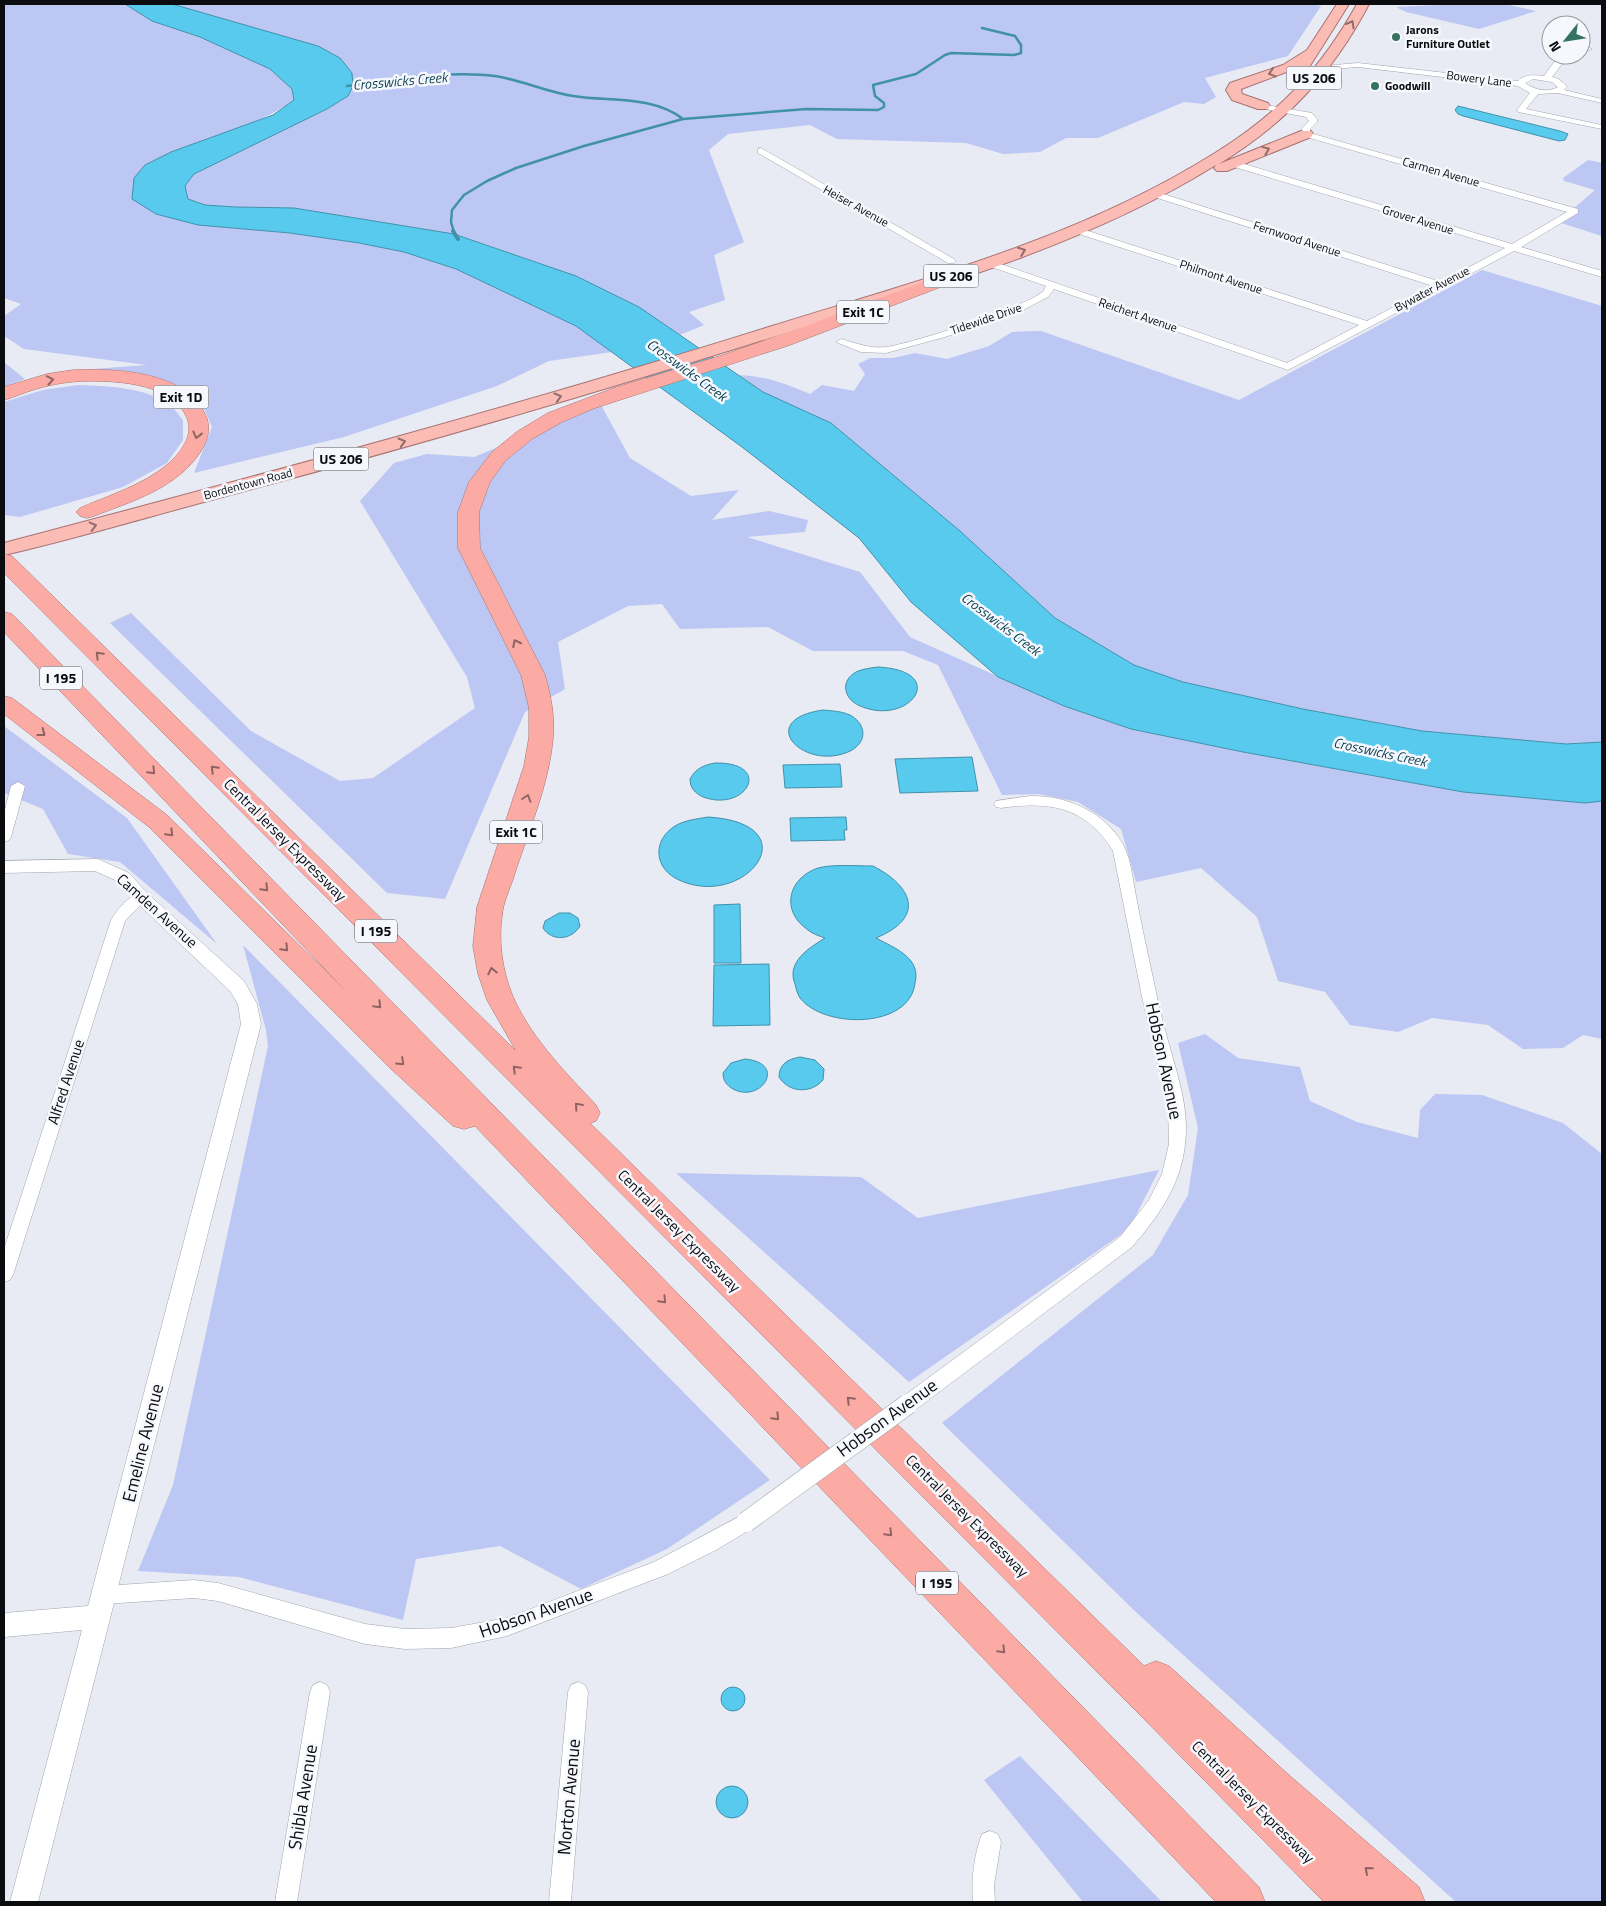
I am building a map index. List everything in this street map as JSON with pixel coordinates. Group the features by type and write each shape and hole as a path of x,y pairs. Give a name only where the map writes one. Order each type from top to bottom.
{"highway":[{"path":"1324,34 1328,4"},
{"name":"US 206","path":"1288,83 1315,50 1343,4"},
{"name":"US 206","path":"971,270 1076,230 1154,194 1228,151 1284,109 1301,93 1319,71 1342,54 1363,4"},
{"path":"1257,110 1237,97 1233,90 1234,86 1288,68 1315,50"},
{"name":"US 206","path":"1257,110 1276,94"},
{"path":"1171,185 1234,164 1306,134"},
{"name":"US 206","path":"631,374 742,341 952,261 1030,234 1091,208 1161,174 1220,138"},
{"name":"Exit 1C","path":"749,1300 530,1052 513,1026 500,1000 492,973 487,942 488,915 539,762 543,721 540,698 533,676 469,548 466,532 471,500 487,470 515,442 631,374 742,341 834,323 971,270"},
{"name":"Bordentown Road","path":"4,549 87,512 372,437 631,374"},
{"name":"Bordentown Road","path":"4,535 40,532 388,447 631,374"},
{"name":"Exit 1D","path":"4,394 28,385 63,378 114,377 133,379 162,387 184,399 193,408 198,417 200,427 194,447 185,458 162,477 136,491 87,512"},
{"name":"Central Jersey Expressway","path":"4,561 1353,1902"},
{"name":"I 195","path":"4,619 1244,1902"},
{"path":"4,635 118,736"},
{"path":"4,703 158,821 399,1060 629,1265"},
{"path":"897,1447 1084,1612 1276,1790 1404,1902"}],"street":[{"name":"Bowery Lane","path":"1342,54 1362,62 1521,82"},
{"name":"Bowery Lane","path":"1319,71 1334,66 1358,65 1521,82"},
{"path":"1547,78 1557,65"},
{"path":"1558,91 1563,87 1562,85 1547,78 1533,78 1521,82 1527,89 1536,92 1558,91 1602,100"},
{"path":"1536,92 1521,110 1602,127"},
{"path":"1257,110 1284,109 1309,115 1313,122 1306,128 1306,134"},
{"name":"Carmen Avenue","path":"1306,134 1575,211"},
{"name":"Heiser Avenue","path":"761,152 952,261"},
{"name":"Grover Avenue","path":"1234,164 1602,274"},
{"name":"Fernwood Avenue","path":"1154,194 1440,285"},
{"name":"Bywater Avenue","path":"1288,367 1575,211"},
{"name":"Philmont Avenue","path":"1076,230 1366,324"},
{"name":"Reichert Avenue","path":"989,263 1288,367"},
{"name":"Tidewide Drive","path":"841,342 873,351 886,350 914,343 1020,308 1045,295 1052,285"},
{"path":"4,837 18,786"},
{"name":"Hobson Avenue","path":"4,1625 101,1606 202,1590 218,1592 365,1634 405,1639 451,1638 507,1626 661,1568 709,1544 746,1522 1126,1242 1150,1215 1166,1186 1174,1162 1179,1134 1178,1110 1154,1019 1120,851 1114,839 1105,828 1076,810 1041,800 1023,800 1001,804"},
{"name":"Camden Avenue","path":"4,867 98,865 123,877 141,897 237,986"},
{"name":"Alfred Avenue","path":"4,1276 118,920 141,897"},
{"name":"Emeline Avenue","path":"24,1902 251,1024 250,1010 245,996 237,986"},
{"name":"Shibla Avenue","path":"286,1902 320,1692"},
{"name":"Morton Avenue","path":"560,1902 578,1692"},
{"path":"984,1902 983,1885 990,1842"}],"shaded area":[{"path":"4,4 125,4 152,21 200,37 270,69 292,89 294,100 277,111 240,128 145,165 198,225 290,233 404,252 456,269 576,326 612,352 549,361 497,386 344,437 194,473 212,427 200,399 169,382 125,373 79,370 147,365 24,349 4,336 4,316 21,304 4,298"},
{"path":"172,4 1313,4 1321,6 1288,56 1205,78 1216,97 1204,104 1184,102 1098,138 1066,138 1040,152 1003,154 966,143 837,139 810,125 728,134 709,150 744,242 714,255 725,300 689,312 704,325 680,335 639,307 576,276 454,234 294,208 205,205 188,199 185,186 194,174 327,109 348,96 195,12"},
{"path":"1505,4 1536,11 1479,29 1406,12 1396,7"},
{"path":"1588,160 1602,163 1602,236 1558,222 1595,190 1564,181 1563,178"},
{"path":"1482,270 1602,306 1602,742 1566,744 1422,731 1303,709 1183,682 1134,665 1055,618 960,531 831,423 763,392 739,375 776,381 810,394 822,385 854,391 865,374 858,364 870,358 893,358 915,353 947,359 989,346 1012,332 1041,331 1239,400"},
{"path":"5,363 25,379 4,387"},
{"path":"78,385 138,391 160,399 172,407 183,420 183,440 167,463 123,487 20,517 4,515 4,402 43,390"},
{"path":"601,405 630,458 691,496 739,490 712,520 769,511 808,520 805,532 747,537 860,572 910,637 1064,706 1131,729 1243,752 1463,792 1585,803 1602,801 1602,1039 1583,1035 1563,1048 1523,1049 1488,1025 1432,1018 1398,1032 1350,1025 1325,992 1278,981 1257,917 1201,868 1136,882 1121,829 1078,802 1039,794 1002,795 938,665 903,651 813,651 768,627 680,629 662,604 628,606 558,642 565,689 525,712 445,899 387,893 110,623 131,613 251,731 340,781 373,778 475,708 467,677 360,501 394,463 427,454 474,457"},
{"path":"4,726 127,818 217,944 120,862 68,854 43,809 4,793"},
{"path":"243,945 770,1480 667,1549 581,1589 500,1546 416,1559 403,1620 239,1577 138,1571 173,1485 268,1046 266,1030"},
{"path":"1205,1034 1238,1058 1300,1067 1310,1101 1357,1122 1418,1138 1420,1110 1435,1094 1482,1095 1563,1123 1602,1154 1602,1902 1456,1902 1138,1614 942,1423 1153,1255 1188,1195 1198,1128 1178,1043"},
{"path":"1159,1170 1129,1229 909,1382 676,1173 861,1177 918,1218"},
{"path":"1020,1756 1162,1902 1083,1902 984,1780"}],"water":[{"path":"125,4 172,4 318,46 340,58 352,73 353,86 348,96 327,109 194,174 185,186 188,199 205,205 294,208 454,234 576,276 639,307 763,392 831,423 960,531 1055,618 1134,665 1183,682 1303,709 1422,731 1566,744 1602,742 1602,801 1585,803 1463,792 1243,752 1131,729 1064,706 998,677 911,602 859,538 742,447 576,326 456,269 404,252 290,233 198,225 156,214 132,199 134,178 145,165 171,152 273,115 294,100 292,89 270,69 200,37 152,21"},
{"path":"1458,106 1568,134 1565,140 1559,141 1463,116 1455,110"},
{"path":"878,667 900,671 913,678 917,687 914,696 906,705 893,710 876,710 858,705 847,694 846,685 851,676 858,671"},
{"path":"823,710 850,715 860,724 863,734 862,739 854,749 831,756 815,755 802,750 793,742 789,733 791,723 802,715"},
{"path":"972,757 978,791 900,793 895,759"},
{"path":"715,763 733,765 744,770 749,778 748,786 742,793 732,798 719,800 703,797 694,790 690,782 692,775 701,768"},
{"path":"840,764 842,787 785,788 783,765"},
{"path":"708,817 740,823 757,835 762,849 757,864 743,876 723,885 700,886 675,878 668,873 660,859 660,845 668,831 687,821"},
{"path":"846,817 847,830 844,830 845,840 791,841 790,818"},
{"path":"873,866 898,883 905,893 908,902 907,912 902,921 892,930 876,938 899,951 911,961 916,972 915,983 910,998 898,1009 883,1016 865,1019 846,1019 827,1015 812,1008 800,998 796,990 793,976 796,962 812,946 825,938 812,933 799,922 791,905 791,896 794,887 800,879 818,868"},
{"path":"740,904 741,963 714,963 714,905"},
{"path":"559,913 570,913 578,918 580,926 572,934 562,938 551,936 543,928 545,921"},
{"path":"769,964 770,1025 713,1026 714,965"},
{"path":"800,1057 815,1060 824,1069 823,1080 818,1085 800,1090 794,1089 779,1077 782,1065"},
{"path":"745,1059 758,1062 765,1067 767,1074 766,1081 760,1087 753,1091 743,1092 728,1086 724,1080 723,1073 731,1063"},
{"path":"728,1687 738,1687 745,1694 745,1704 738,1711 728,1711 721,1704 721,1694"},
{"path":"732,1786 743,1791 748,1802 743,1813 732,1818 721,1813 716,1802 721,1791"}],"waterway":[{"path":"683,119 806,109 878,110 884,107 884,103 875,96 873,85 916,74 945,55 951,53 1014,55 1021,53 1021,45 1015,36 982,28"},
{"name":"Crosswicks Creek","path":"347,86 440,75 477,74 515,80 573,96 630,101 658,106 671,111 683,119"},
{"name":"Crosswicks Creek","path":"454,232 451,222 452,210 464,195 487,181 516,168 584,146 683,119"},
{"name":"Crosswicks Creek","path":"453,231 458,239"}],"place":[{"name":"Jarons Furniture Outlet","path":"1396,37"},
{"name":"Goodwill","path":"1375,86"}]}
